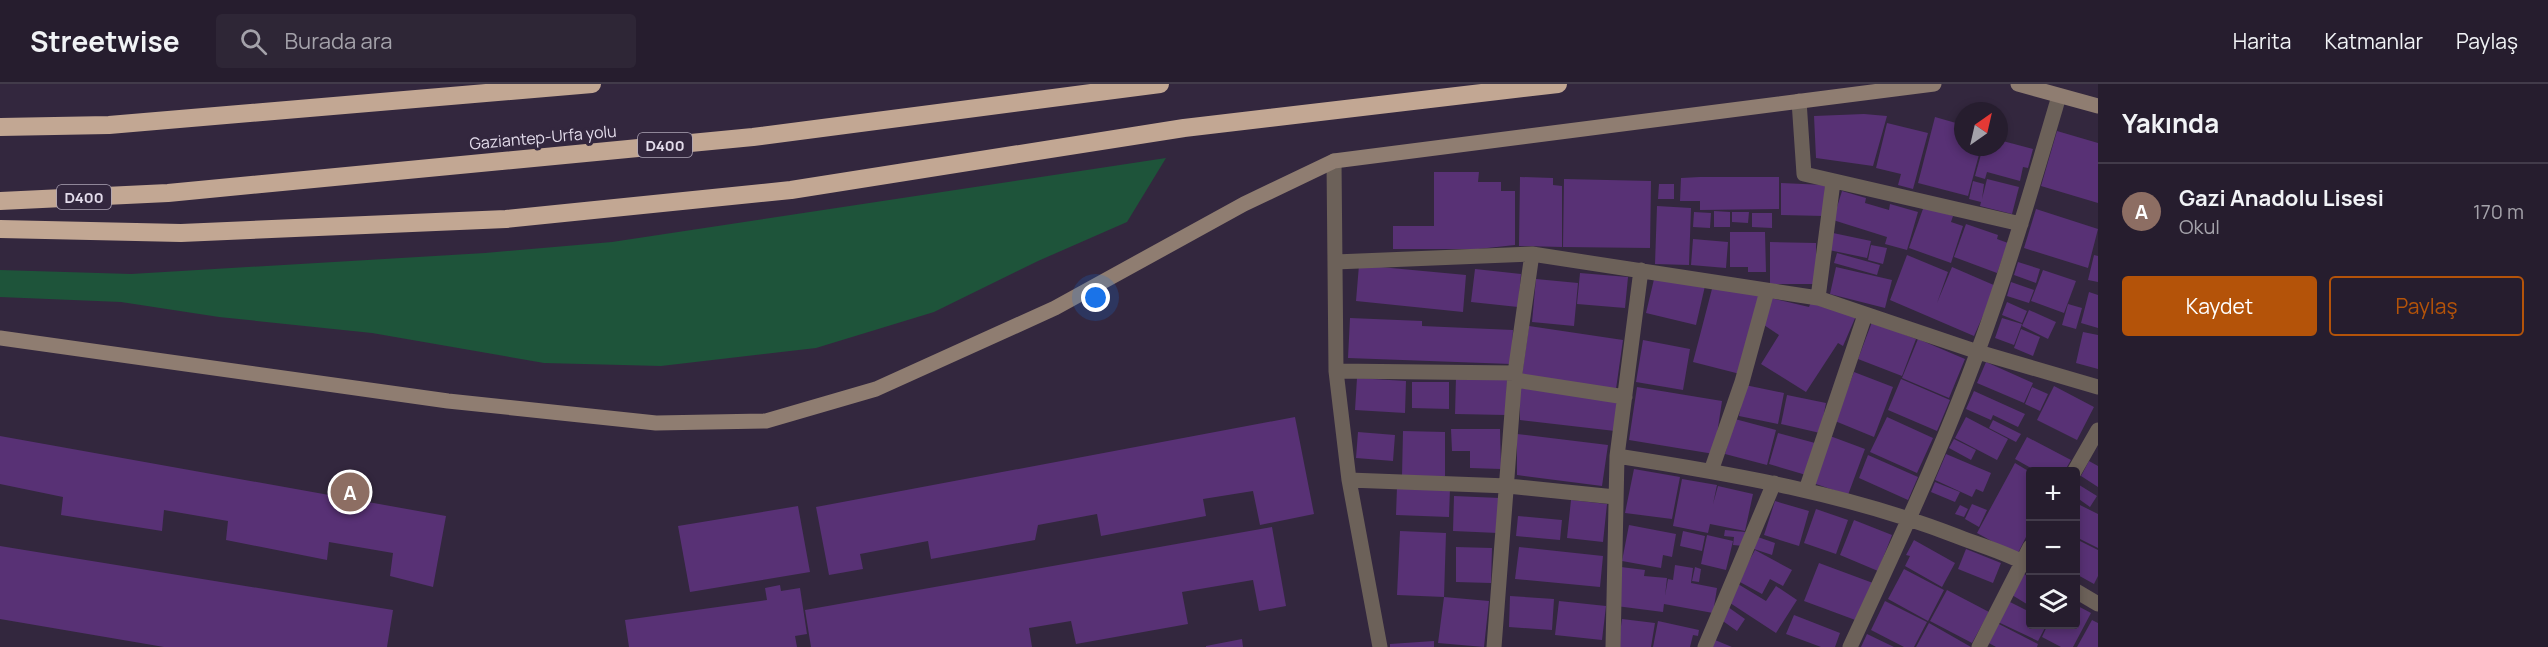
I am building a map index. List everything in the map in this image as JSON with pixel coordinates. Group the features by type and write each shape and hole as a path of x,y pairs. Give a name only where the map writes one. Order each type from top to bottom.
{"highway":[{"path":"0,127 109,125 592,84"},
{"name":"Gaziantep-Urfa yolu","path":"0,201 168,193 753,137 1160,84"},
{"path":"0,229 181,233 506,219 791,190 1184,128 1558,84"}],"street":[{"path":"0,338 448,400 621,420 656,423 766,421 876,389 1055,308 1244,204 1334,161 1934,84"},
{"path":"2018,84 2098,106"},
{"path":"1850,647 1910,518 1978,352 2021,224 2059,96"},
{"path":"1799,101 1804,174 2021,224"},
{"path":"1334,161 1336,371 1348,480 1380,647"},
{"path":"1818,298 1833,182"},
{"path":"1335,262 1532,254 1818,298 1978,352 2098,387"},
{"path":"1494,647 1515,377 1532,254"},
{"path":"1613,647 1617,456 1641,270"},
{"path":"1711,471 1742,382 1767,291"},
{"path":"1806,490 1865,315"},
{"path":"1336,371 1515,377 1625,397"},
{"path":"2076,467 2098,430"},
{"path":"1617,456 1711,471 1806,490 1910,518 2026,563 1979,647"},
{"path":"1348,480 1508,486 1615,497"},
{"path":"1705,647 1774,483"},
{"path":"2080,593 2098,604"}],"green space":[{"path":"1166,158 1127,222 1038,261 934,312 816,348 661,366 544,363 372,333 219,317 121,302 0,297 0,270 131,274 485,253 612,242"}],"building":[{"path":"1864,114 1887,116 1873,166 1816,158 1814,116"},
{"path":"1935,117 1954,122 1954,156 1979,156 1968,196 1918,183"},
{"path":"1887,123 1928,133 1913,189 1898,185 1901,174 1876,168"},
{"path":"2057,131 2098,143 2098,203 2041,186"},
{"path":"2008,142 2033,149 2028,168 2023,167 2020,181 1987,172 1985,179 1975,176 1981,156 2008,156"},
{"path":"1434,172 1479,172 1478,182 1501,182 1501,191 1515,191 1515,245 1478,249 1393,249 1393,226 1434,226"},
{"path":"1520,177 1553,178 1553,185 1562,186 1562,247 1519,246"},
{"path":"1779,177 1779,209 1700,210 1700,201 1680,201 1681,178"},
{"path":"1564,179 1651,181 1650,248 1563,247"},
{"path":"1987,179 2019,187 2012,214 1980,206 1981,202 1969,199 1973,181 1984,184 1982,199"},
{"path":"1781,183 1825,185 1824,216 1781,215"},
{"path":"1659,184 1674,184 1674,199 1658,199"},
{"path":"1842,191 1866,198 1865,203 1889,210 1890,204 1918,212 1907,250 1885,244 1887,237 1833,220"},
{"path":"1657,206 1691,208 1689,265 1655,264"},
{"path":"1924,206 1953,216 1951,222 1963,226 1951,263 1909,248"},
{"path":"2036,209 2098,229 2088,268 2024,248"},
{"path":"1714,211 1730,212 1730,227 1714,227"},
{"path":"1694,212 1711,213 1710,228 1693,227"},
{"path":"1732,212 1749,212 1748,223 1732,222"},
{"path":"1752,213 1772,213 1772,228 1752,227"},
{"path":"1966,224 1998,235 1997,239 2008,243 1997,273 1954,257"},
{"path":"1730,232 1765,232 1766,272 1748,272 1748,267 1730,267"},
{"path":"1833,233 1871,241 1867,258 1829,250"},
{"path":"1693,239 1728,242 1726,268 1691,265"},
{"path":"1770,242 1816,243 1816,284 1770,284"},
{"path":"1871,245 1887,248 1883,264 1868,260"},
{"path":"1837,253 1880,265 1877,275 1834,263"},
{"path":"1907,255 1948,272 1937,303 1952,267 1996,286 1974,336 1890,300"},
{"path":"2094,255 2098,256 2098,282 2088,280"},
{"path":"2018,262 2040,269 2036,283 2014,275"},
{"path":"1359,265 1466,275 1463,312 1356,301"},
{"path":"1836,267 1892,280 1885,308 1830,294"},
{"path":"1475,269 1521,274 1518,307 1471,302"},
{"path":"2043,270 2076,281 2064,313 2031,301"},
{"path":"1580,273 1628,277 1625,308 1577,304"},
{"path":"1655,275 1705,286 1696,325 1646,313"},
{"path":"1536,279 1578,283 1574,326 1532,322"},
{"path":"2011,282 2034,290 2029,303 2007,296"},
{"path":"1713,285 1759,296 1740,374 1693,362"},
{"path":"2089,292 2098,295 2098,328 2081,323"},
{"path":"1771,298 1809,307 1811,302 1856,316 1843,346 1838,343 1806,392 1761,364 1779,335 1761,323"},
{"path":"2007,302 2027,311 2022,323 2002,315"},
{"path":"2068,304 2082,308 2076,329 2062,325"},
{"path":"2029,310 2056,322 2048,339 2022,326"},
{"path":"1350,318 1422,321 1422,326 1513,330 1511,364 1348,358"},
{"path":"2002,318 2022,324 2014,345 1995,338"},
{"path":"1872,322 1916,339 1902,376 1858,359"},
{"path":"1529,326 1623,340 1616,389 1522,375"},
{"path":"2021,329 2040,337 2033,356 2014,348"},
{"path":"2083,332 2098,335 2098,369 2076,363"},
{"path":"1918,339 1965,359 1949,398 1902,378"},
{"path":"1643,340 1690,349 1683,390 1636,382"},
{"path":"1986,362 2033,383 2024,403 1977,383"},
{"path":"1854,372 1893,387 1874,437 1835,421"},
{"path":"1456,377 1507,379 1506,415 1455,414"},
{"path":"1357,378 1406,381 1405,413 1355,410"},
{"path":"1901,379 1950,400 1937,431 1888,410"},
{"path":"1412,382 1449,382 1449,409 1412,408"},
{"path":"1745,385 1784,393 1778,424 1739,416"},
{"path":"2054,386 2094,407 2077,440 2037,420"},
{"path":"1637,387 1722,401 1714,454 1629,440"},
{"path":"2032,387 2048,394 2040,411 2025,404"},
{"path":"1520,388 1617,401 1615,431 1520,420"},
{"path":"1974,391 2025,414 2018,427 1993,415 1991,420 1966,409"},
{"path":"1787,395 1826,403 1820,433 1781,424"},
{"path":"1295,417 1314,514 1260,525 1253,491 1203,499 1206,516 1101,536 1097,514 1038,525 1035,540 931,559 928,541 860,554 863,569 829,575 816,507"},
{"path":"1887,417 1933,438 1917,473 1870,452"},
{"path":"1966,417 2008,439 1997,460 1955,438"},
{"path":"1735,419 1776,430 1767,465 1725,454"},
{"path":"1993,420 2021,434 2016,442 1989,428"},
{"path":"1451,429 1500,429 1501,469 1470,468 1470,451 1452,451"},
{"path":"1403,431 1445,432 1445,476 1402,476"},
{"path":"1358,432 1395,435 1393,461 1356,458"},
{"path":"1778,433 1815,443 1806,475 1769,464"},
{"path":"1517,434 1608,445 1602,486 1517,475"},
{"path":"0,436 446,516 433,587 390,576 393,553 329,542 327,560 226,540 228,521 164,510 162,531 61,515 63,497 0,484"},
{"path":"1830,436 1865,449 1848,495 1813,483"},
{"path":"2027,437 2071,460 2067,467 2029,467 2015,459"},
{"path":"1954,439 1976,450 1971,460 1949,448"},
{"path":"1946,454 1991,473 1983,492 1976,489 1972,497 1935,480"},
{"path":"1868,455 1918,477 1908,500 1859,478"},
{"path":"2089,461 2098,466 2098,487 2081,476"},
{"path":"2015,463 2026,470 2026,537 2017,555 1977,533"},
{"path":"1634,469 1680,477 1672,519 1625,513"},
{"path":"1682,479 1717,485 1713,504 1718,486 1753,494 1745,531 1710,524 1708,533 1673,526"},
{"path":"1935,482 1960,492 1955,502 1931,492"},
{"path":"2080,485 2097,496 2090,507 2080,500"},
{"path":"1397,487 1450,488 1449,517 1396,515"},
{"path":"1454,496 1500,498 1498,533 1453,531"},
{"path":"1571,500 1607,504 1603,542 1567,538"},
{"path":"1775,501 1809,511 1799,546 1764,535"},
{"path":"1972,504 1987,510 1979,527 1965,519"},
{"path":"1960,505 1968,509 1964,517 1955,514"},
{"path":"2080,505 2098,514 2098,548 2080,539"},
{"path":"798,506 810,572 690,592 678,526"},
{"path":"1816,509 1848,520 1836,554 1804,543"},
{"path":"1518,516 1562,520 1560,540 1516,536"},
{"path":"1854,520 1892,535 1878,571 1840,555"},
{"path":"1629,525 1676,534 1672,557 1663,555 1661,568 1622,561"},
{"path":"1272,527 1286,606 1259,611 1253,580 1182,592 1188,624 1076,644 1071,621 1029,628 1032,647 811,647 805,610"},
{"path":"1725,530 1745,532 1744,546 1733,545 1734,537 1724,536"},
{"path":"1400,531 1446,533 1444,597 1397,595"},
{"path":"1683,531 1705,536 1702,551 1680,546"},
{"path":"1707,535 1733,541 1726,570 1701,564"},
{"path":"1755,536 1775,543 1772,555 1751,548"},
{"path":"1914,540 1955,563 1942,587 1905,566 1910,556 1906,555"},
{"path":"2080,541 2098,550 2098,576 2094,584 2080,576"},
{"path":"0,546 393,610 387,647 164,647 0,619"},
{"path":"1456,547 1492,548 1491,583 1456,582"},
{"path":"1519,547 1603,556 1600,587 1515,579"},
{"path":"1966,549 2001,563 1993,583 1958,569"},
{"path":"1755,550 1792,570 1783,586 1770,579 1762,594 1738,581"},
{"path":"1819,563 1873,583 1858,621 1804,601"},
{"path":"1675,565 1693,568 1691,583 1717,588 1713,613 1664,604 1663,612 1616,606 1621,567 1645,570 1644,576 1667,578 1665,596 1668,579 1673,580"},
{"path":"1695,567 1701,569 1699,582 1692,581"},
{"path":"1904,569 1944,590 1928,621 1888,599"},
{"path":"2024,574 2026,575 2026,604 2012,595"},
{"path":"1738,584 1766,601 1776,586 1797,600 1776,633 1727,601"},
{"path":"780,585 781,591 800,588 807,634 795,636 797,647 629,647 625,620 767,600 765,588"},
{"path":"1947,590 1989,612 1972,643 1930,621"},
{"path":"1510,596 1554,599 1552,630 1509,627"},
{"path":"1444,597 1489,601 1484,647 1438,643"},
{"path":"1559,601 1606,606 1602,640 1555,635"},
{"path":"1885,601 1927,622 1914,647 1904,647 1871,630"},
{"path":"2008,601 2026,610 2026,629 2044,629 2038,641 1998,622"},
{"path":"1728,607 1745,619 1737,631 1720,619"},
{"path":"2080,607 2091,613 2073,647 2061,647 2042,637 2046,629 2080,629"},
{"path":"1794,615 1840,633 1835,647 1821,647 1786,634"},
{"path":"1622,619 1655,623 1651,647 1618,647"},
{"path":"2092,620 2098,623 2098,647 2077,647"},
{"path":"1658,621 1699,630 1698,636 1693,635 1690,647 1653,647"},
{"path":"1929,623 1971,647 1916,647"},
{"path":"1997,623 2038,644 2037,647 1996,647 1987,642"},
{"path":"1867,634 1894,647 1861,647"},
{"path":"1242,639 1243,647 1206,647 1206,646"},
{"path":"1715,640 1732,647 1712,647"},
{"path":"1434,641 1434,647 1390,647 1390,644"}],"place":[{"name":"Gazi Anadolu Lisesi","path":"350,492"}]}
